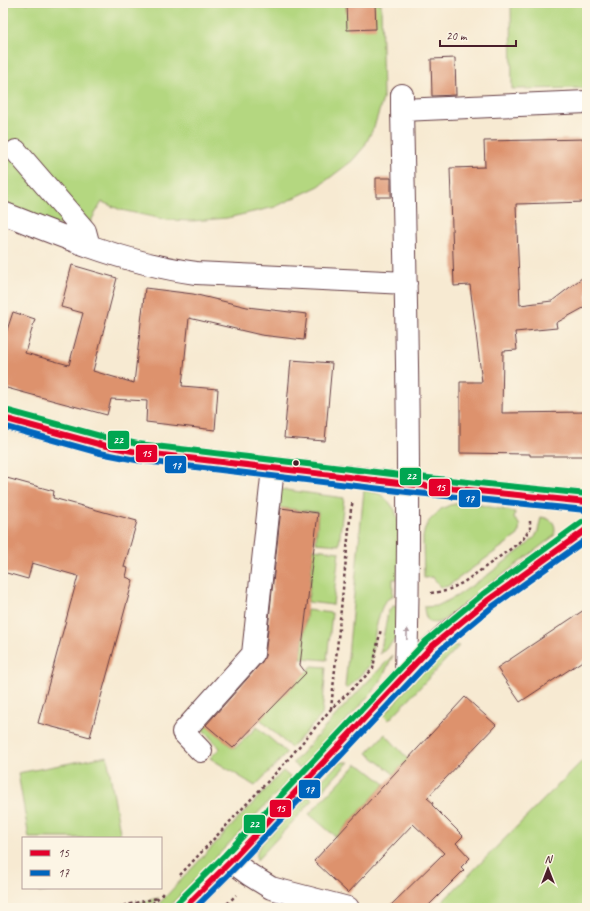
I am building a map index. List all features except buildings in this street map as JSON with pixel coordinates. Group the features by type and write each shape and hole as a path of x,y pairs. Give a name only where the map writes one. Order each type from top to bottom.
{"street":[{"path":"406,673 408,484 402,102 587,102"},
{"path":"16,151 85,231 89,246"},
{"path":"3,213 89,246 173,270 196,273 406,283"},
{"path":"3,418 102,445 137,452 408,484 587,502"},
{"path":"201,751 183,732 253,654 273,468"},
{"path":"184,908 231,861 431,647 456,624 587,529"},
{"path":"231,861 271,888 348,908"}],"path":[{"path":"408,593 426,594 446,591 464,582 523,539 530,529 531,515"},
{"path":"175,880 284,764 331,710 373,669 382,627"},
{"path":"148,908 164,892"},
{"path":"112,908 159,898"}],"green space":[{"path":"3,3 381,3 383,99 374,127 364,147 352,161 319,186 275,207 227,218 193,221 167,220 121,210 102,202 85,231 3,213"},
{"path":"511,3 587,3 587,88 512,89"},
{"path":"279,489 344,498 339,545 316,543 318,512 282,508 277,504"},
{"path":"364,490 380,494 395,510 398,520 400,579 393,579 393,596 382,606 377,622 371,664 347,689 345,687"},
{"path":"466,502 515,512 514,519 518,522 519,526 518,535 448,586 440,587 433,577 424,578 423,537 425,528 429,521 441,509 450,505"},
{"path":"541,517 549,519 553,523 555,528 554,536 442,621 434,623 428,621 425,615 424,607 437,606 457,596 528,544 535,537 538,531"},
{"path":"314,549 339,552 333,605 308,602"},
{"path":"393,606 399,606 398,636 380,654 388,612"},
{"path":"307,610 332,613 327,660 301,658"},
{"path":"450,645 459,646 389,720 384,715 410,685"},
{"path":"393,655 380,682 361,705 300,769 293,763 337,714"},
{"path":"312,666 326,667 322,715 291,748 260,719"},
{"path":"201,720 234,749 257,727 287,753 255,786 210,758 220,748 197,723"},
{"path":"385,734 408,759 394,774 367,753"},
{"path":"107,756 121,837 29,837 18,773"},
{"path":"587,756 587,908 436,908"},
{"path":"340,762 349,762 322,791 317,785"},
{"path":"357,764 385,784 336,837 309,814"},
{"path":"283,771 291,778 168,908 155,908"},
{"path":"308,796 313,800 257,860 257,852 261,844"},
{"path":"38,889 63,889 39,893"},
{"path":"159,898 148,908 112,908"}],"transit line":[{"name":"22","path":"5,410 104,437 138,444 409,476 587,494"},
{"name":"15","path":"3,418 102,445 137,452 408,484 587,502"},
{"name":"17","path":"3,426 100,453 136,460 407,492 586,510"},
{"name":"22","path":"178,902 225,855 426,641 483,594 582,522"},
{"name":"15","path":"184,908 231,861 431,647 487,601 587,529"},
{"name":"17","path":"195,908 237,866 437,653 492,607 587,539"}]}
